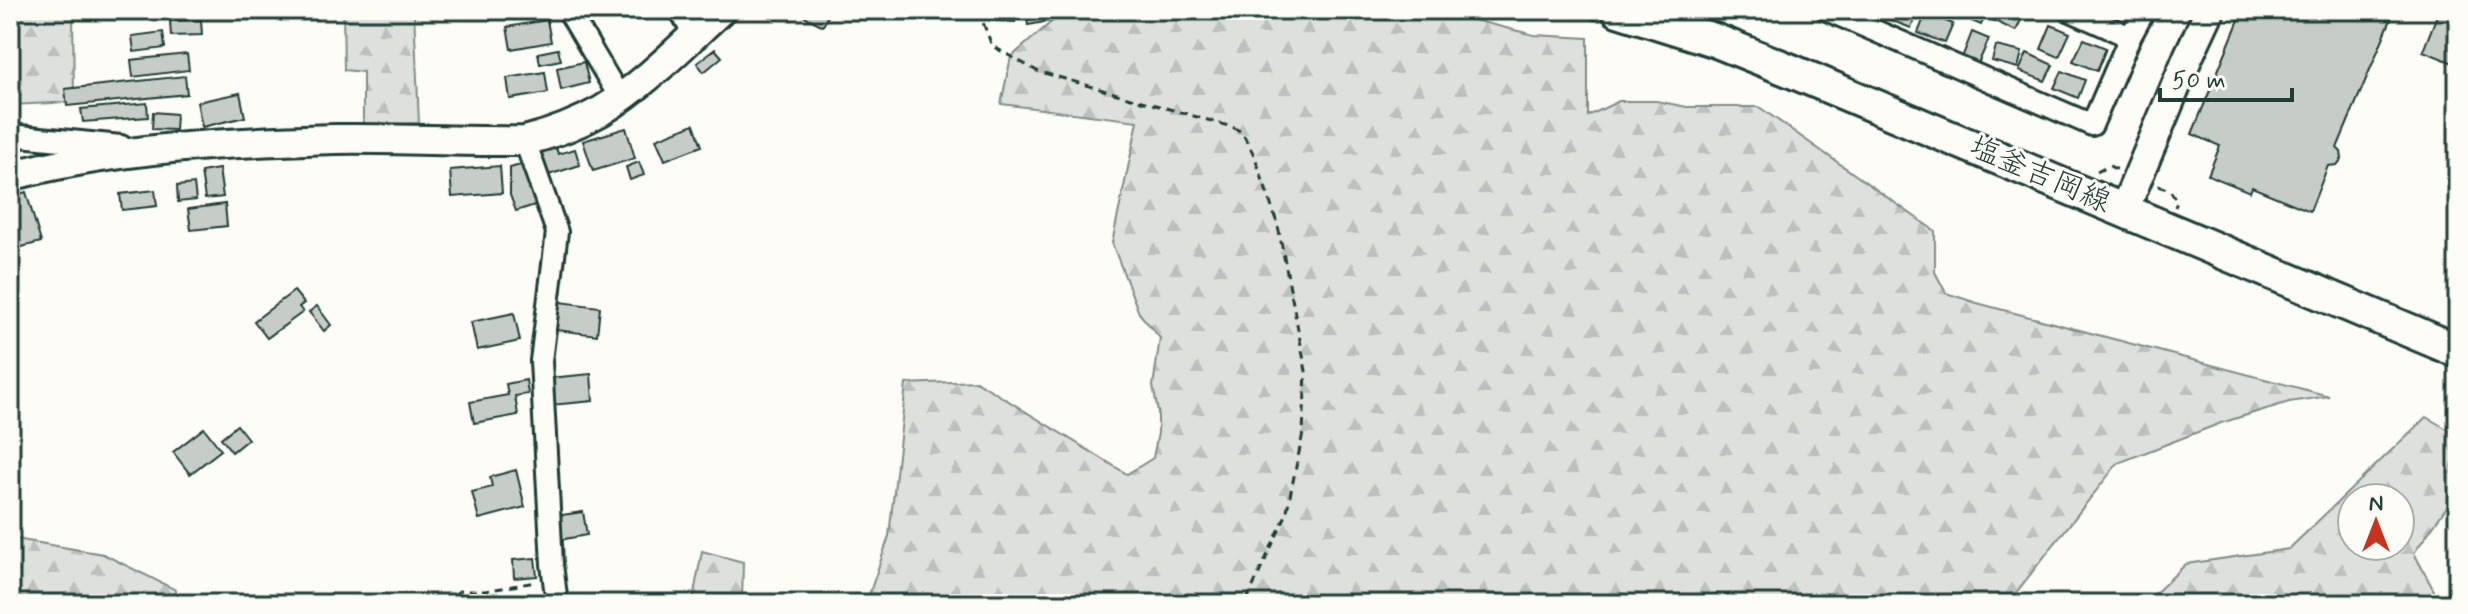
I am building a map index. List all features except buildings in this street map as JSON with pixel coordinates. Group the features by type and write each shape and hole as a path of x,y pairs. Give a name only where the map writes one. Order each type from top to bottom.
{"main road":[{"name":"塩釜吉岡線","path":"1633,12 1789,70 2458,351"}],"street":[{"path":"568,10 620,98"},
{"path":"680,10 694,35"},
{"path":"10,176 71,161 235,144 338,139 525,141 600,112 721,10"},
{"path":"1827,10 2092,125 2145,10"},
{"path":"2069,10 2130,37"},
{"path":"2124,210 2210,10"},
{"path":"10,135 160,151"},
{"path":"525,141 557,232 541,361 551,556 557,604"}],"path":[{"path":"984,10 981,17 992,46 1037,71 1232,127 1242,132 1255,157 1278,226 1306,371 1303,433 1286,515 1245,604"},
{"path":"2095,175 2097,170 2109,166 2124,172"},
{"path":"2154,184 2170,190 2177,202 2172,214"},
{"path":"445,604 459,591 485,591 539,581 551,556"}],"green space":[{"path":"10,10 73,10 74,102 10,105"},
{"path":"343,10 414,10 419,123 363,125 363,72 344,70"},
{"path":"1065,10 1458,16 1534,35 1588,38 1588,116 1619,101 1656,101 1687,107 1759,107 1935,231 1935,272 1946,293 2329,396 2289,402 2221,423 2118,463 2007,604 866,604 889,536 906,384 976,381 1127,474 1153,458 1158,412 1153,386 1160,338 1139,313 1112,243 1138,121 1001,104 1011,57"},
{"path":"2426,417 2458,435 2458,491 2416,550 2416,482 2359,482"},
{"path":"2336,504 2336,562 2416,562 2416,557 2441,604 2144,604 2186,564 2289,549"},
{"path":"10,538 103,554 176,590 176,604 10,604"},
{"path":"702,551 743,562 742,604 692,604"}]}
